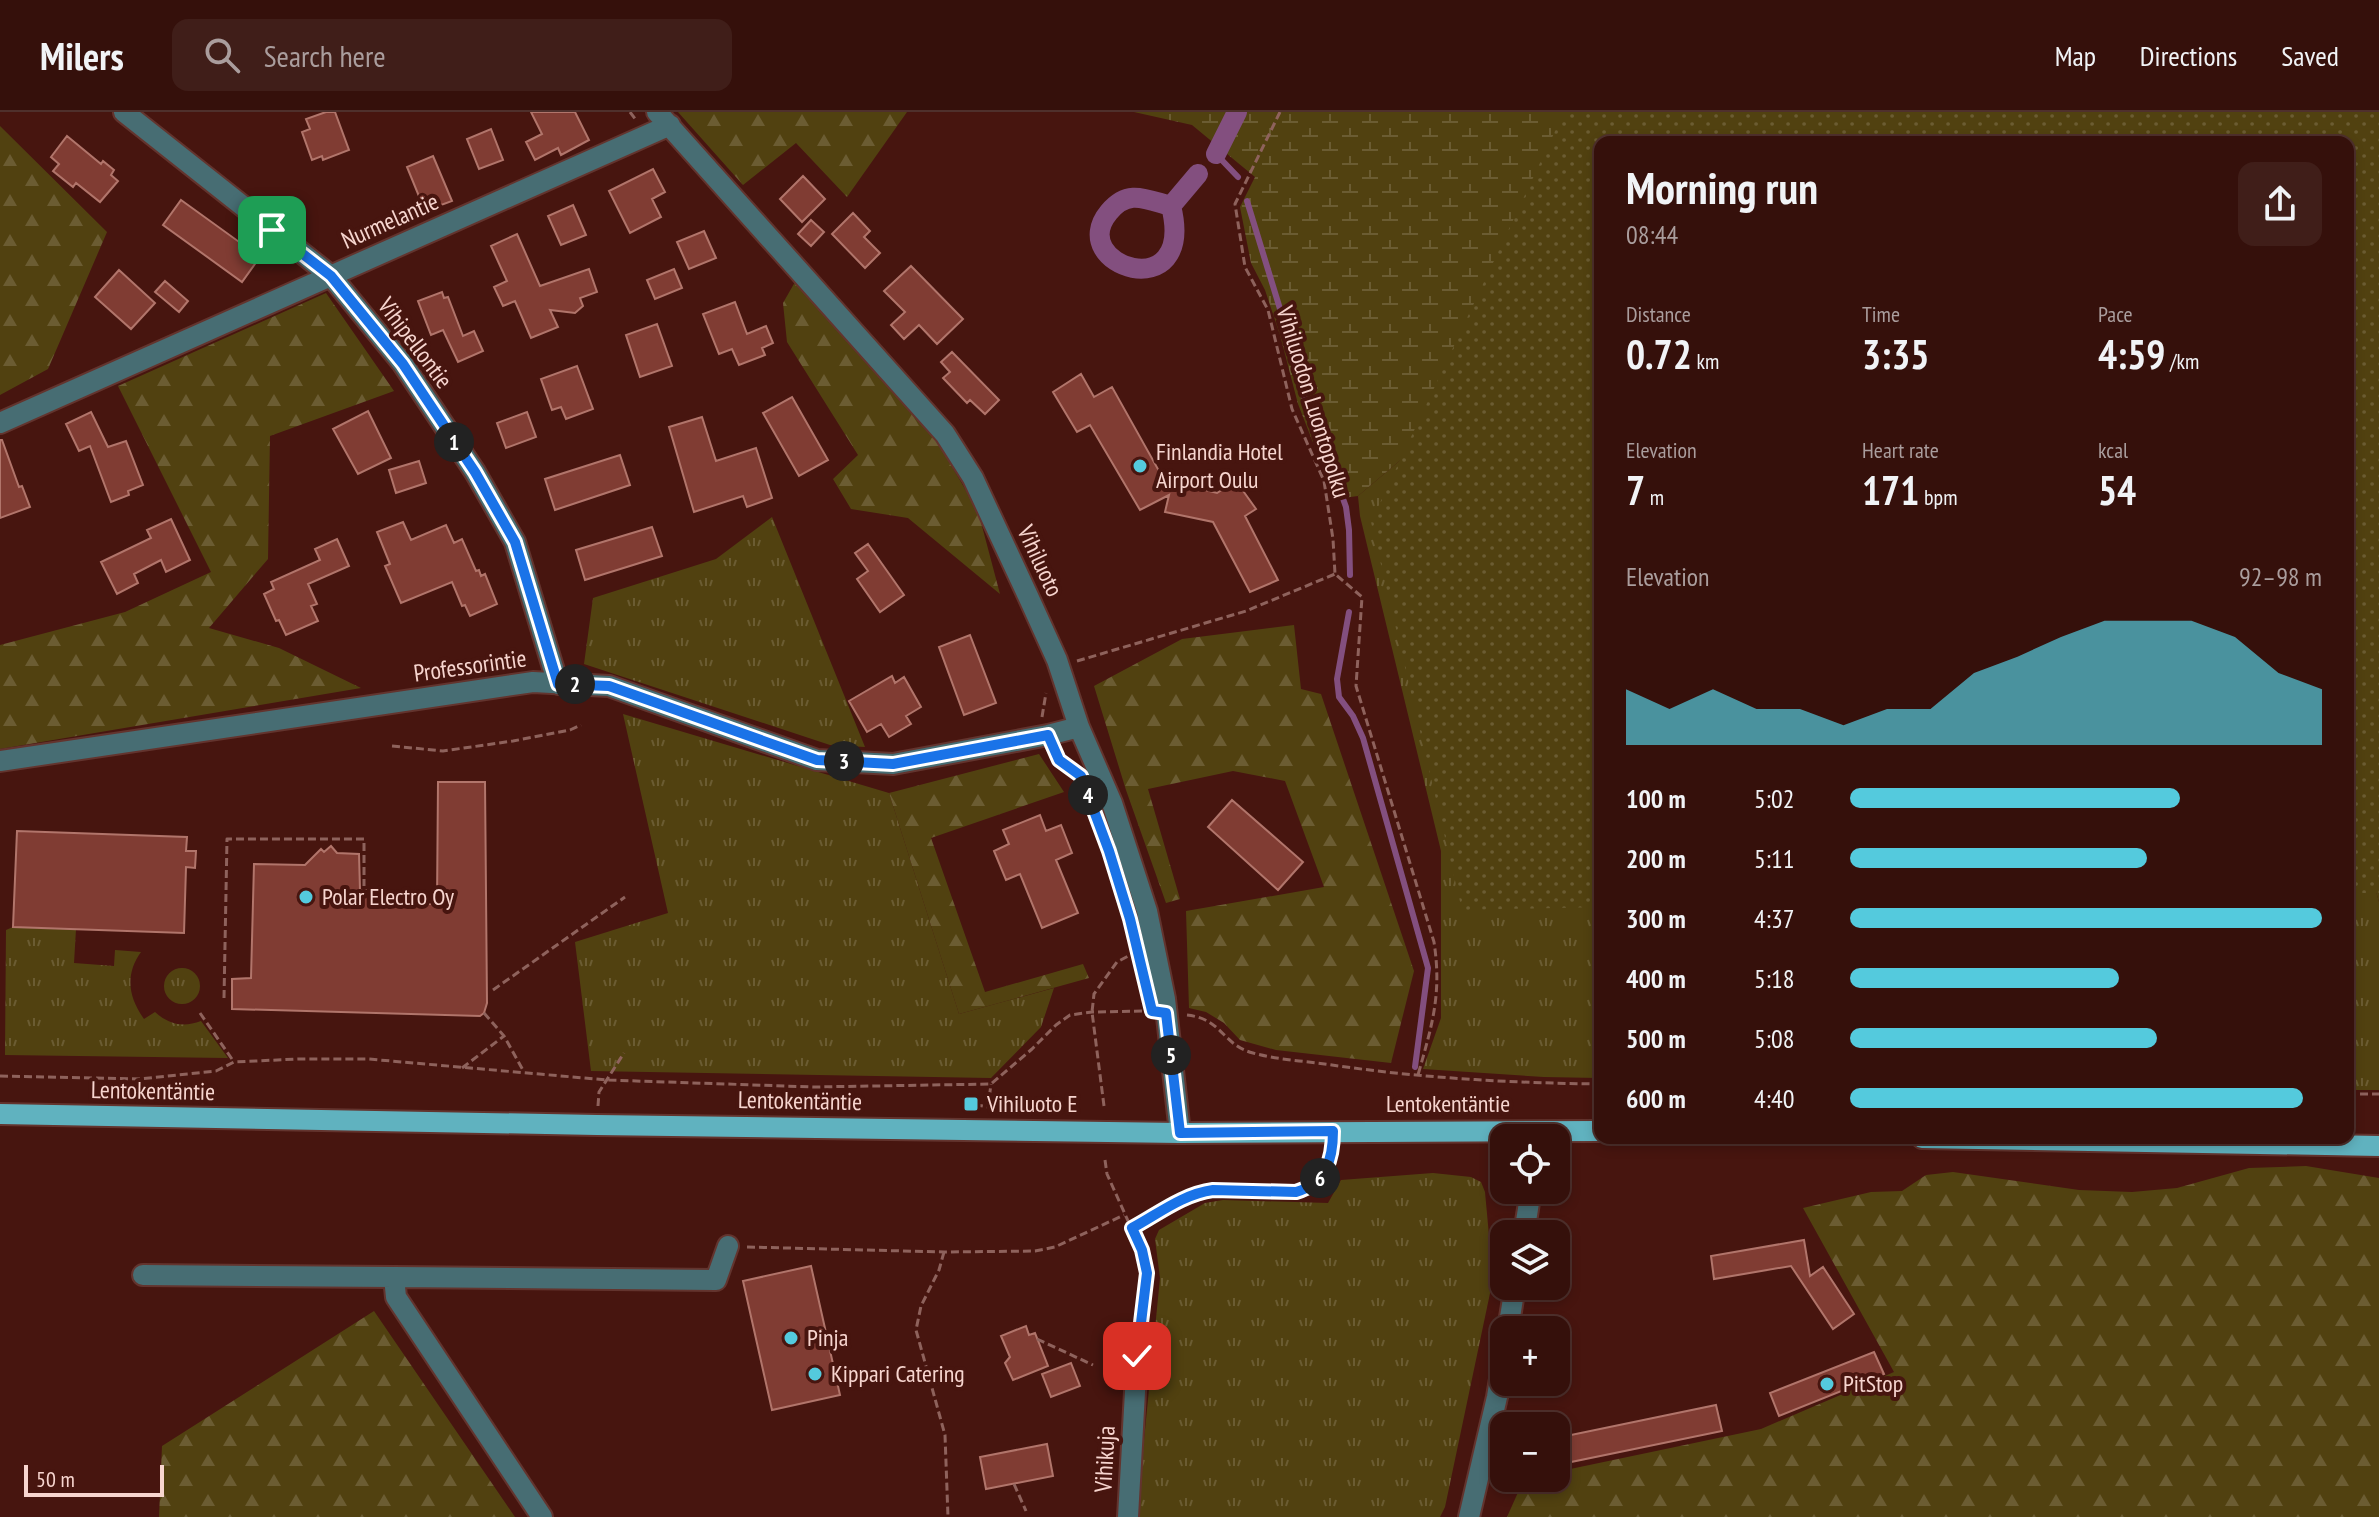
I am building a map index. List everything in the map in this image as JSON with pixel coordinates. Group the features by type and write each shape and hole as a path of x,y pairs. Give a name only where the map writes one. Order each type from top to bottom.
{"main road":[{"name":"Lentokentäntie","path":"0,1114 1180,1133 1490,1133"},
{"name":"Lentokentäntie","path":"1570,1133 1594,1131"},
{"path":"2265,1144 2379,1146"}],"street":[{"name":"Vihipellontie","path":"124,112 331,276 403,364 475,472 515,542 558,684"},
{"name":"Nurmelantie","path":"0,423 650,134 663,119"},
{"name":"Vihiluoto","path":"663,119 945,434 973,478 1057,660 1079,727 1112,803 1147,911 1165,999 1180,1133"},
{"name":"Professorintie","path":"0,761 533,682 609,686 817,760 893,764 1079,727"},
{"path":"143,1275 716,1280 728,1246"},
{"path":"394,1277 396,1297 542,1517"},
{"name":"Vihikuja","path":"1128,1517 1137,1356"},
{"path":"1469,1517 1497,1396"}],"path":[{"path":"630,112 650,134"},
{"name":"Vihiluodon Luontopolku","path":"1280,112 1235,204 1245,267 1268,310 1292,409 1324,481 1335,574"},
{"path":"1075,661 1246,611 1335,574 1362,597 1356,686 1434,942 1438,969 1436,1014 1418,1075"},
{"path":"1048,686 1041,715 1048,735 1059,760 1081,776"},
{"path":"392,746 443,751 541,736 581,725"},
{"path":"224,998 227,839 364,839 364,886"},
{"path":"493,990 625,897"},
{"path":"1104,1106 1092,1012 1094,994 1117,962 1137,952"},
{"path":"0,1076 140,1079 216,1071 234,1062 368,1059 607,1080 814,1087 991,1084 1070,1015 1092,1012 1202,1017 1218,1026 1234,1046 1252,1053 1355,1068 1418,1075 1594,1084"},
{"path":"200,1013 234,1062"},
{"path":"484,1013 504,1036 525,1074"},
{"path":"462,1068 504,1036"},
{"path":"597,1125 599,1092 624,1053"},
{"path":"970,1129 971,1104 988,1107 991,1084"},
{"path":"2354,1094 2379,1094"},
{"path":"1132,1228 1200,1192 1296,1192 1307,1189 1324,1173 1333,1152 1333,1131"},
{"path":"1105,1160 1107,1174 1142,1250 1147,1273 1137,1356"},
{"path":"728,1246 944,1252 1035,1251 1055,1247 1124,1215"},
{"path":"944,1252 939,1270 921,1306 916,1330 945,1435 948,1517"},
{"path":"1037,1339 1093,1365"},
{"path":"1014,1484 1026,1511"}],"green space":[{"path":"678,112 907,112 847,197 796,143 743,185"},
{"path":"1134,112 2379,112 2379,902 2366,856 2354,843 2354,136 1594,136 1594,156 1500,376 1358,496 1335,499 1298,404 1265,290 1251,263 1240,207 1255,177 1192,125"},
{"path":"1564,112 2379,112 2379,893 2354,893 2354,136 1594,136 1594,907 1462,910 1371,522"},
{"path":"0,126 107,232 48,369 0,395"},
{"path":"1594,171 1594,1078 1423,1069 1441,1018 1441,851 1360,516 1358,496 1500,376"},
{"path":"795,282 937,441 978,511 1000,594 908,518 851,509 833,479 858,455 787,342 783,303"},
{"path":"326,293 394,391 270,436 268,559 209,628 279,648 361,688 0,749 0,645 125,612 211,572 118,386"},
{"path":"772,517 865,747 830,745 584,664 593,598 716,559"},
{"path":"1294,625 1301,689 1321,694 1414,971 1391,1063 1276,1050 1240,1040 1224,1023 1206,1012 1189,1008 1186,911 1324,887 1285,781 1233,771 1148,789 1180,899 1166,903 1094,686 1182,639"},
{"path":"623,714 889,793 959,1014 1054,988 1041,1027 991,1078 591,1071 575,942 668,913"},
{"path":"1039,754 1064,792 931,838 985,992 1083,964 1089,978 959,1014 889,793"},
{"path":"2354,843 2366,856 2379,902 2379,1090 2354,1090"},
{"path":"13,927 76,929 74,963 114,966 115,950 141,952 132,969 130,986 144,1019 155,1012 176,1024 201,1021 228,1058 5,1055 6,930"},
{"path":"182,968 194,974 200,986 194,998 182,1004 170,998 164,986 170,974"},
{"path":"2306,1166 2379,1178 2379,1517 1507,1517 1518,1492 1570,1492 1570,1469 1761,1429 1894,1372 1803,1208 1871,1192 1902,1191 1926,1175 1953,1172 2079,1190 2132,1192 2177,1188 2249,1168"},
{"path":"1433,1173 1471,1177 1481,1182 1485,1192 1490,1293 1445,1507 1440,1517 1139,1517 1160,1278 1155,1239 1159,1230 1205,1203 1223,1200 1328,1203 1341,1180"},
{"path":"374,1311 515,1517 159,1517 162,1446"}],"building":[{"path":"335,112 349,150 323,160 322,156 312,160 302,132 310,129 306,119"},
{"path":"531,112 575,112 589,140 561,155 558,148 535,160 526,142 542,134"},
{"path":"491,129 503,160 479,169 467,139"},
{"path":"67,136 101,164 103,161 114,170 111,175 118,181 100,202 76,183 73,187 53,171 59,164 51,157"},
{"path":"433,156 452,201 425,211 407,167"},
{"path":"653,169 665,192 652,199 661,217 630,233 609,191"},
{"path":"803,176 825,199 802,222 780,199"},
{"path":"181,200 260,257 242,282 163,225"},
{"path":"573,205 586,235 561,245 548,216"},
{"path":"853,213 870,231 864,237 880,253 865,268 832,234"},
{"path":"811,220 824,232 811,246 798,234"},
{"path":"704,231 716,258 689,269 677,242"},
{"path":"517,234 540,286 589,269 597,292 580,298 583,306 575,313 550,310 558,327 531,338 515,301 503,306 494,287 507,281 491,246"},
{"path":"911,266 963,319 937,344 919,325 904,339 891,325 905,312 884,291"},
{"path":"674,269 682,288 655,299 647,280"},
{"path":"119,270 155,303 131,329 95,297"},
{"path":"165,281 188,301 179,312 155,292"},
{"path":"442,292 444,298 448,297 463,336 474,331 483,351 458,362 443,330 431,335 418,301"},
{"path":"735,302 747,334 766,326 773,343 762,348 765,355 739,365 732,349 719,354 703,314"},
{"path":"657,324 672,366 640,377 626,335"},
{"path":"952,352 999,400 985,414 970,400 967,403 943,378 950,372 941,362"},
{"path":"577,366 593,409 566,419 561,407 552,410 541,379"},
{"path":"1081,374 1094,397 1112,387 1164,480 1217,493 1236,481 1256,509 1245,516 1278,580 1250,592 1213,522 1165,512 1169,495 1140,510 1090,425 1077,432 1053,392"},
{"path":"792,397 828,460 799,476 763,413"},
{"path":"368,411 391,458 358,474 333,429"},
{"path":"91,412 108,447 126,441 143,485 111,502 90,446 79,451 66,424"},
{"path":"527,412 536,437 506,448 497,423"},
{"path":"702,417 716,461 756,448 772,498 747,507 743,496 694,512 669,427"},
{"path":"0,440 30,507 0,518"},
{"path":"620,455 630,485 555,510 545,479"},
{"path":"419,461 426,483 396,493 389,470"},
{"path":"171,519 190,560 166,572 161,560 134,574 138,583 117,594 101,562 151,538 147,530"},
{"path":"403,522 411,540 446,525 454,543 462,539 476,571 479,570 481,576 485,574 497,604 470,616 452,582 401,603 385,566 390,564 377,532"},
{"path":"652,527 662,556 585,580 576,550"},
{"path":"337,539 349,566 308,584 317,604 311,606 318,621 286,635 264,594 274,589 271,582 320,560 315,549"},
{"path":"868,544 904,595 880,612 857,579 868,571 855,553"},
{"path":"970,635 996,703 964,715 939,647"},
{"path":"892,676 895,683 904,677 921,707 906,716 911,724 889,737 881,724 867,732 849,701"},
{"name":"Polar Electro Oy","path":"438,782 485,782 487,1003 484,1013 480,1016 232,1009 232,979 251,978 254,864 305,865 321,849 324,852 331,846 337,853 359,854 360,890 378,890 378,904 437,904"},
{"path":"1232,800 1303,862 1278,890 1208,827"},
{"path":"1040,815 1046,831 1061,825 1072,853 1056,860 1078,913 1042,928 1020,874 1006,880 994,851 1009,844 1003,830"},
{"path":"17,831 187,837 186,851 196,851 195,868 186,867 184,933 13,927"},
{"path":"1804,1240 1810,1276 1823,1267 1854,1314 1833,1329 1791,1266 1714,1279 1711,1256"},
{"name":"Pinja","path":"811,1266 840,1395 772,1410 743,1281"},
{"path":"1026,1326 1029,1335 1035,1333 1048,1366 1013,1380 1005,1363 1010,1357 1001,1336"},
{"name":"PitStop","path":"1874,1352 1884,1374 1779,1416 1770,1393"},
{"path":"1071,1363 1080,1386 1051,1397 1042,1374"},
{"path":"1716,1405 1722,1431 1571,1462 1570,1435"},
{"path":"1047,1444 1053,1476 986,1489 980,1457"}],"waterway":[{"path":"1216,154 1237,112"},
{"path":"1216,154 1238,177"},
{"path":"1171,206 1174,238 1166,258 1151,267 1133,268 1116,261 1103,248 1100,231 1116,205 1123,200 1137,198 1171,206 1198,174"},
{"path":"1247,201 1305,400 1346,507 1350,575"},
{"path":"1349,612 1337,679 1339,697 1353,716 1363,738 1428,968 1415,1067"}],"place":[{"name":"Finlandia Hotel Airport Oulu","path":"1140,466"},
{"name":"Polar Electro Oy","path":"306,897"},
{"name":"Vihiluoto E","path":"971,1104"},
{"name":"Pinja","path":"791,1338"},
{"name":"Kippari Catering","path":"815,1374"},
{"name":"PitStop","path":"1827,1384"}],"route":[{"path":"272,230 331,276 403,364 475,472 515,542 558,684 609,686 817,760 893,764 1048,735 1059,760 1081,776 1130,919 1152,1011 1166,1013 1180,1133 1333,1131 1333,1152 1324,1173 1307,1189 1296,1192 1200,1192 1132,1228 1146,1261 1147,1273 1137,1356"}]}
